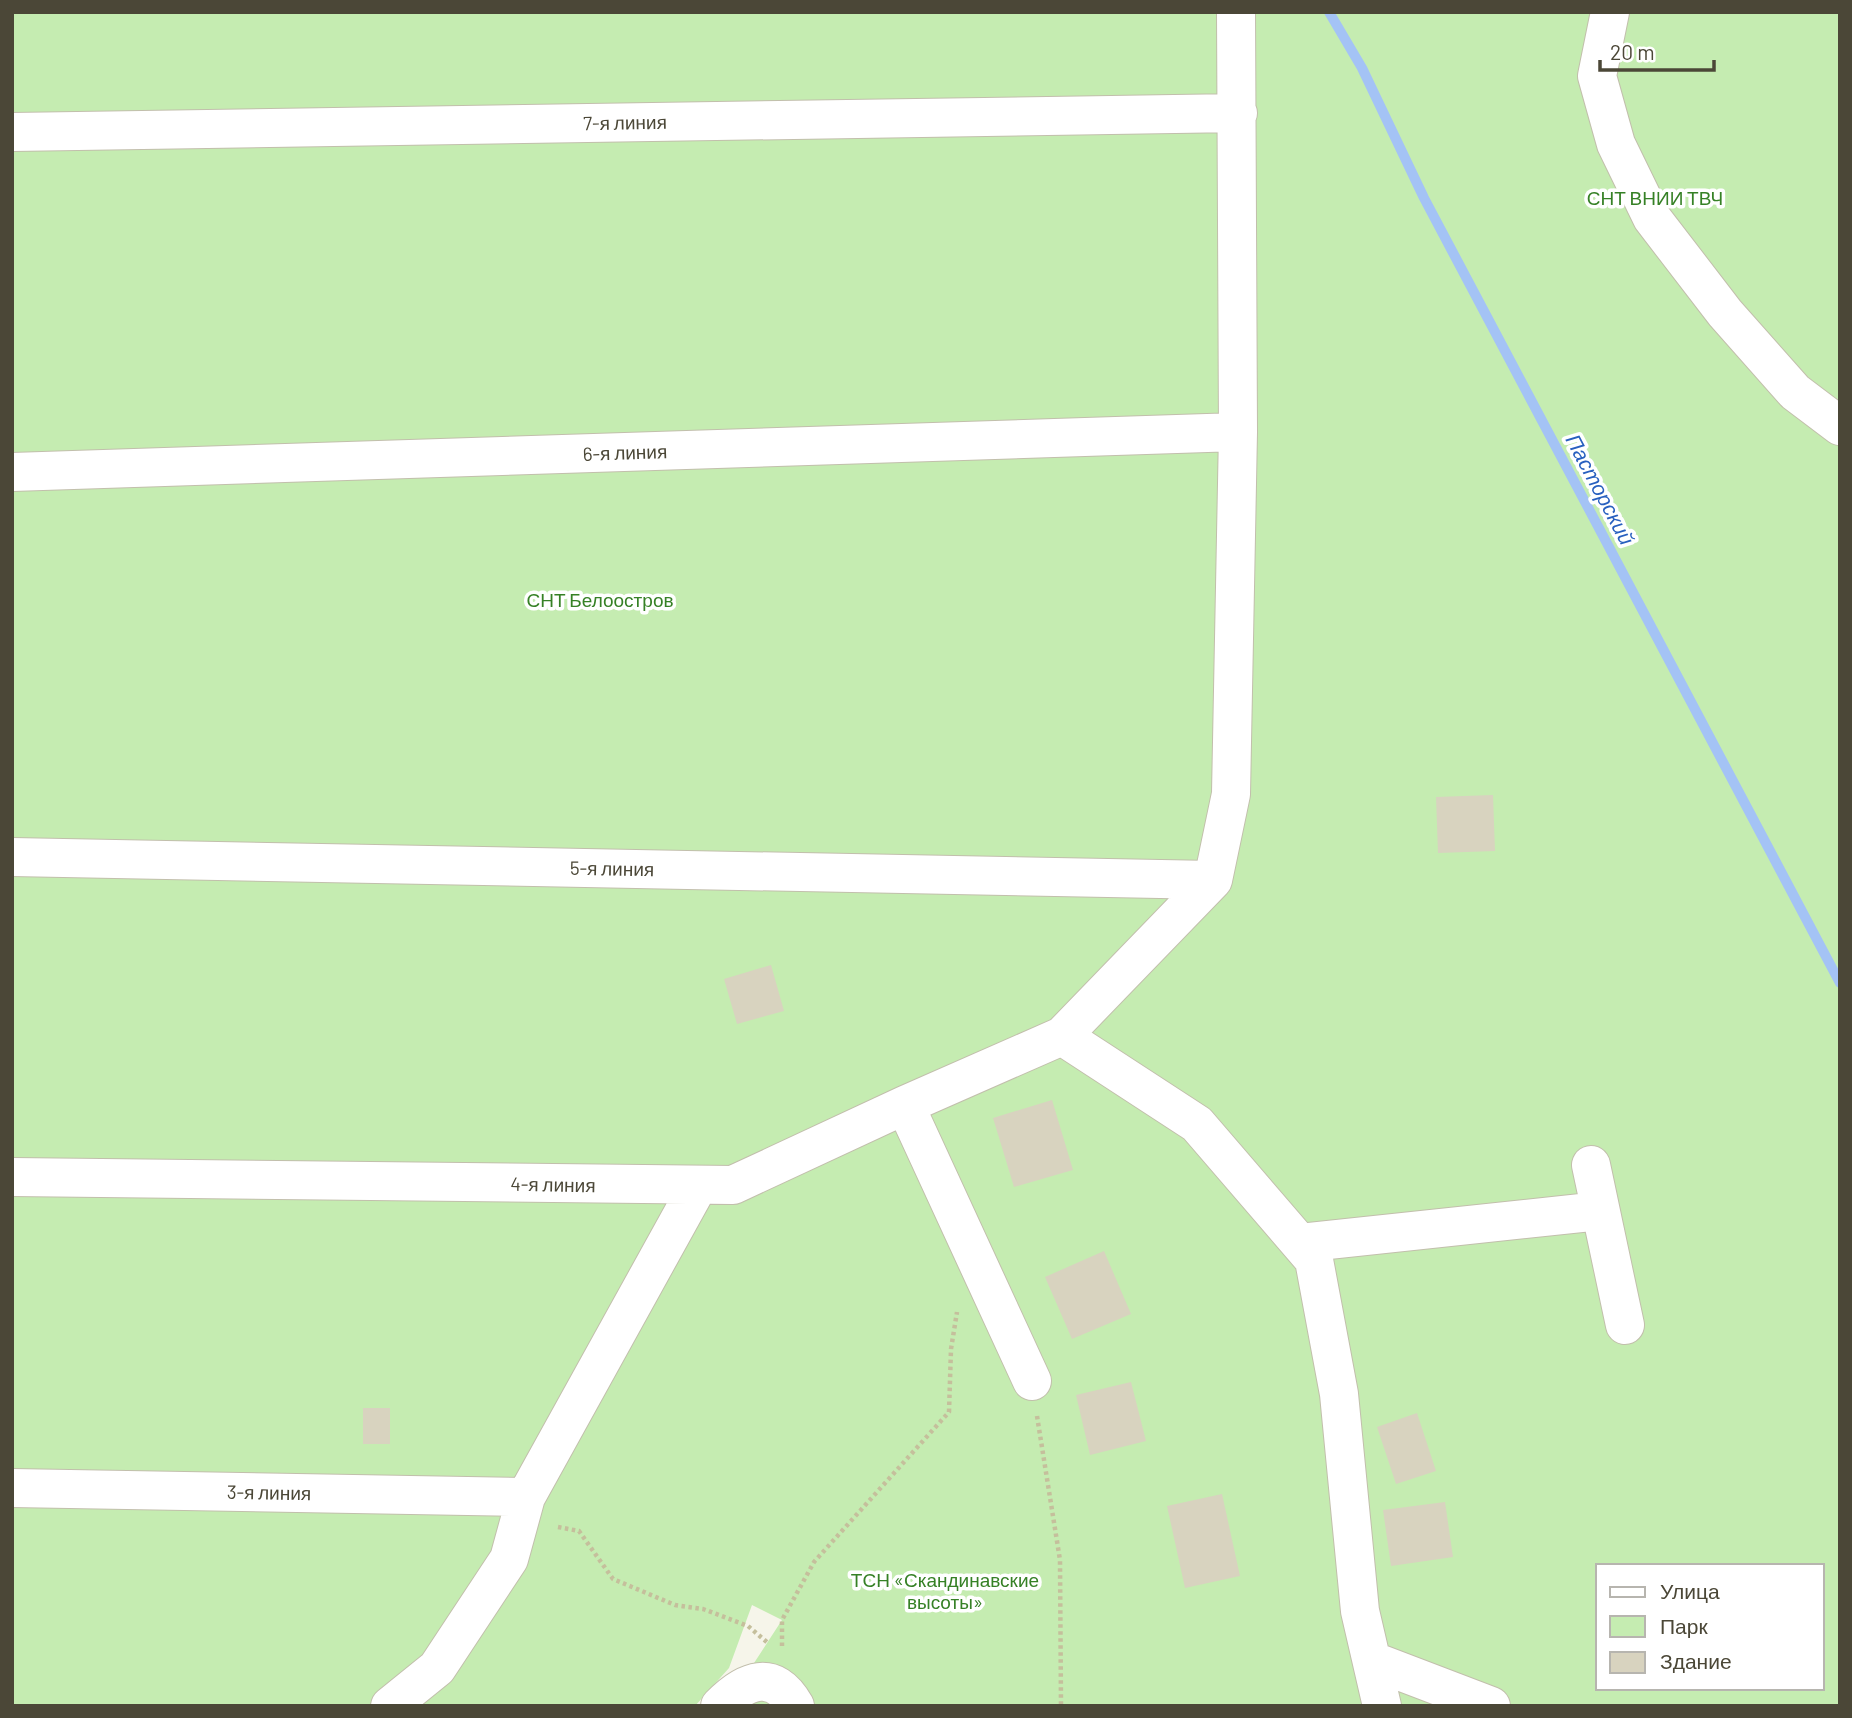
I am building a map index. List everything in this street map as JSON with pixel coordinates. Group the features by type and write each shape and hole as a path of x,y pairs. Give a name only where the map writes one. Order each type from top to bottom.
{"street":[{"path":"1236,12 1238,432 1231,794 1213,880 1062,1036 1197,1124 1314,1260 1339,1394 1360,1611 1382,1706"},
{"path":"1610,12 1597,76 1616,144 1652,218 1725,313 1795,392 1840,426"},
{"name":"7-я линия","path":"12,132 1238,113"},
{"name":"6-я линия","path":"12,472 1238,432"},
{"name":"5-я линия","path":"12,857 1213,880"},
{"name":"4-я линия","path":"12,1177 733,1185 1062,1036"},
{"path":"905,1105 1032,1381"},
{"path":"1591,1165 1625,1325"},
{"path":"390,1706 437,1668 509,1559 522,1509 698,1186"},
{"path":"1300,1243 1600,1210"},
{"name":"3-я линия","path":"12,1488 522,1509"},
{"path":"1373,1661 1490,1706"},
{"path":"720,1706 739,1686 764,1682 787,1691 795,1706"}],"path":[{"path":"522,1509 579,1531 613,1579 675,1605 703,1609 748,1626 782,1655 782,1620 814,1562 950,1412 951,1349 957,1310"},
{"path":"1032,1381 1060,1560 1060,1706"}],"green space":[{"name":"СНТ Белоостров","path":"12,12 1840,12 1840,1706 720,1706 739,1686 782,1620 752,1605 729,1668 695,1706 12,1706"}],"building":[{"path":"1493,795 1495,851 1438,853 1436,797"},
{"path":"771,965 784,1011 737,1024 724,979"},
{"path":"1052,1100 1073,1170 1014,1187 993,1118"},
{"path":"1104,1251 1131,1314 1072,1339 1045,1277"},
{"path":"1131,1382 1146,1441 1090,1455 1076,1395"},
{"path":"363,1408 390,1408 390,1444 363,1444"},
{"path":"1417,1413 1436,1471 1396,1484 1377,1427"},
{"path":"1222,1494 1240,1576 1185,1588 1167,1506"},
{"path":"1445,1502 1453,1557 1391,1566 1383,1510"}],"waterway":[{"name":"Пасторский","path":"1329,12 1362,68 1424,198 1840,983"}],"park label":[{"name":"СНТ ВНИИ ТВЧ","path":"1655,197"},
{"name":"ТСН «Скандинавские высоты»","path":"945,1590"}]}
